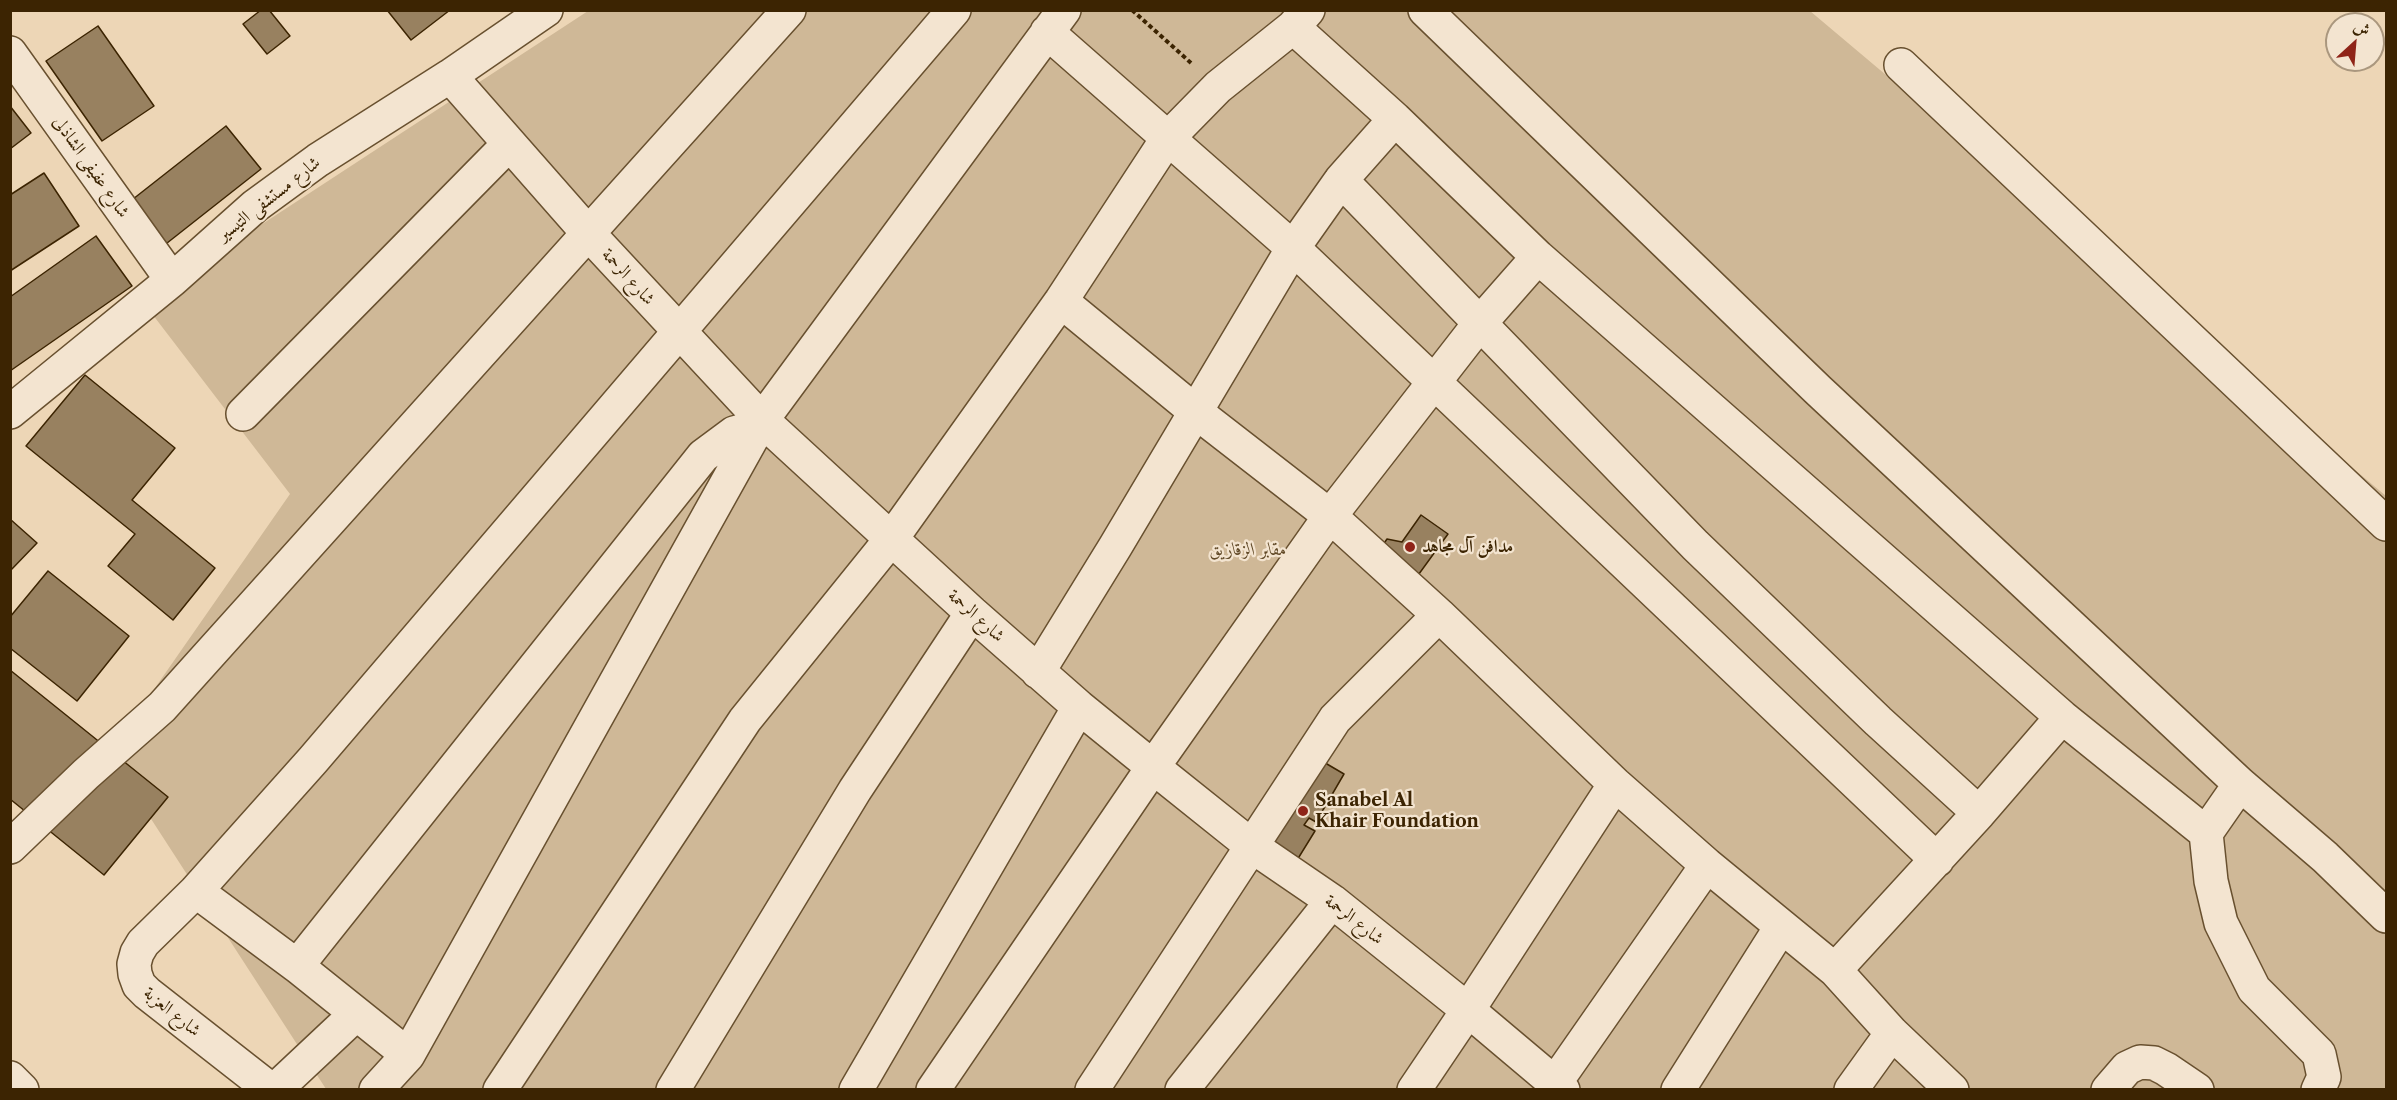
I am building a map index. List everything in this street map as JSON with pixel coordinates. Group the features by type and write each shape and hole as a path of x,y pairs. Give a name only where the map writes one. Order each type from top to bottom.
{"street":[{"name":"شارع مستشفى التيسير","path":"10,412 172,280 264,199 546,10"},
{"path":"10,847 86,774 162,707 789,10"},
{"name":"شارع العزبة","path":"273,1089 139,985 134,963 143,943 196,891 314,760 954,10"},
{"path":"1425,10 1818,390 2240,784 2325,857 2386,916"},
{"path":"500,1089 745,720 892,538 1061,301 1167,139 1218,87 1300,19 1395,119 1538,257 2062,717 2206,833"},
{"path":"376,1089 408,1055 758,426 1056,21 1167,139 1293,248 1937,860"},
{"name":"شارع عفيفى الشاذلى","path":"10,53 172,280"},
{"path":"1901,65 2386,524"},
{"name":"شارع الرحمة","path":"450,76 588,233 679,332 758,426 892,538 1079,708 1253,847 1332,902 1559,1086"},
{"path":"1038,672 1293,248 1341,180 1395,119"},
{"path":"243,414 509,144"},
{"path":"1341,180 1695,545 1878,721 1979,813"},
{"path":"933,1089 1153,767 1330,516 1480,323 1538,257"},
{"path":"1061,301 1196,412 1330,516 1439,615 1615,784 1707,866 1835,970 1892,1033 1952,1089"},
{"path":"297,966 703,456 734,433 758,426"},
{"path":"673,1089 855,790 972,613"},
{"path":"1092,1089 1335,719 1439,615"},
{"path":"855,1089 1079,708"},
{"path":"1835,970 1937,860 2062,717"},
{"path":"1414,1089 1615,784"},
{"path":"2240,784 2206,833 2211,881 2221,922 2254,989 2319,1054 2324,1077 2318,1089"},
{"path":"1559,1086 1707,866"},
{"path":"196,891 297,966 408,1055"},
{"path":"1182,1089 1332,902"},
{"path":"1678,1089 1781,927"},
{"path":"273,1089 356,1014"},
{"path":"1851,1089 1892,1033"},
{"path":"2108,1089 2127,1068 2140,1062 2166,1068 2197,1089"},
{"path":"10,1078 22,1089"}],"path":[{"path":"1132,10 1218,87"}],"green space":[{"name":"مقابر الزقازيق","path":"588,11 1810,11 2386,496 2386,1089 326,1089 109,754 290,494 143,302"}],"building":[{"path":"261,10 269,10 290,36 267,54 243,24"},
{"path":"387,10 450,10 411,40"},
{"path":"98,26 154,106 102,141 46,61"},
{"path":"10,106 31,133 10,149"},
{"path":"226,126 261,169 162,247 128,203"},
{"path":"44,173 79,226 10,271 10,195"},
{"path":"96,236 132,286 10,371 10,297"},
{"path":"85,375 175,448 132,500 215,568 173,620 108,566 135,534 26,446"},
{"name":"مدافن آل مجاهد","path":"1421,515 1448,534 1416,578 1378,552 1387,539 1402,542"},
{"path":"10,519 37,543 10,571"},
{"path":"48,571 129,636 77,701 10,648 10,617"},
{"path":"10,670 168,797 104,875 10,799"},
{"name":"Sanabel Al Khair Foundation","path":"1315,757 1344,774 1316,822 1309,818 1304,825 1315,831 1294,865 1263,847"}],"place":[{"name":"مدافن آل مجاهد","path":"1410,547"},
{"name":"Sanabel Al Khair Foundation","path":"1303,811"}]}
